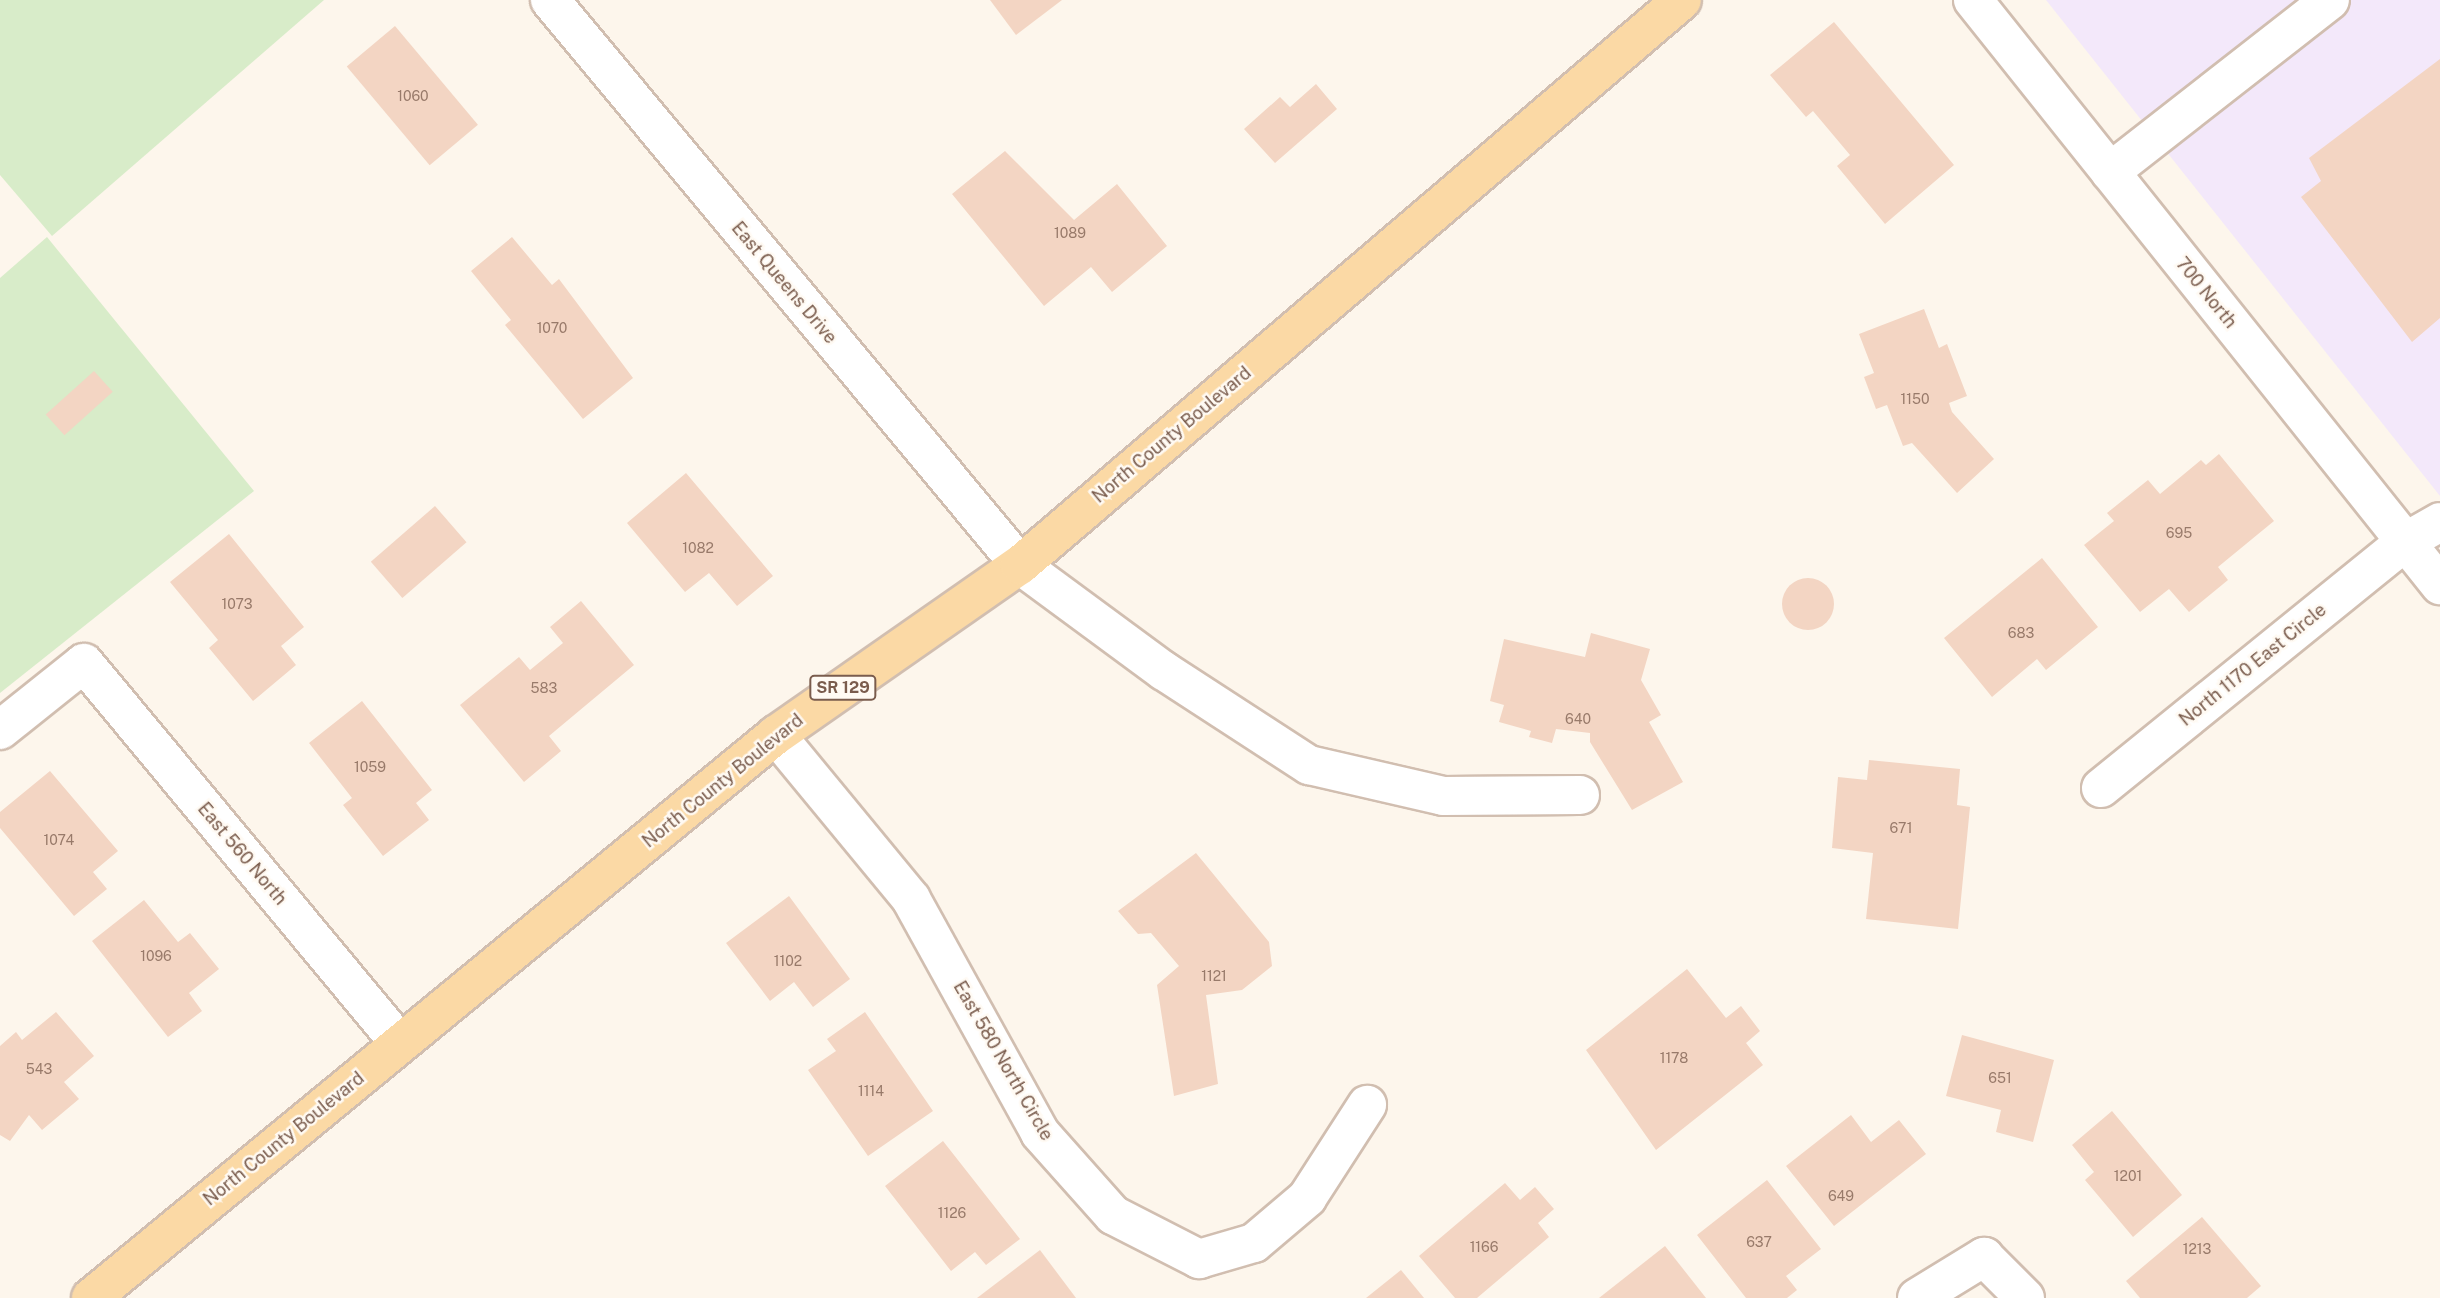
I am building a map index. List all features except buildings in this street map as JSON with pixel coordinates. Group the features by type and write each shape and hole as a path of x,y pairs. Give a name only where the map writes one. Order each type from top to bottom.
{"main road":[{"name":"North County Boulevard","path":"90,1298 776,735 1020,565 1682,0"}],"street":[{"name":"East Queens Drive","path":"550,0 1020,565 1164,671 1309,765 1443,796 1580,795"},
{"name":"700 North","path":"1973,0 2440,585"},
{"path":"2110,172 2330,0"},
{"name":"North 1170 East Circle","path":"2101,788 2405,542 2440,522"},
{"name":"East 560 North","path":"0,730 84,663 400,1044"},
{"name":"East 580 North Circle","path":"776,735 911,899 1040,1133 1112,1215 1199,1259 1254,1243 1307,1198 1367,1105"},
{"path":"1917,1298 1983,1257 2025,1298"}],"shaded area":[{"path":"2046,0 2440,0 2440,496"}],"green space":[{"path":"0,0 324,0 52,236 0,175"},
{"path":"47,237 254,491 0,693 0,278"}]}
